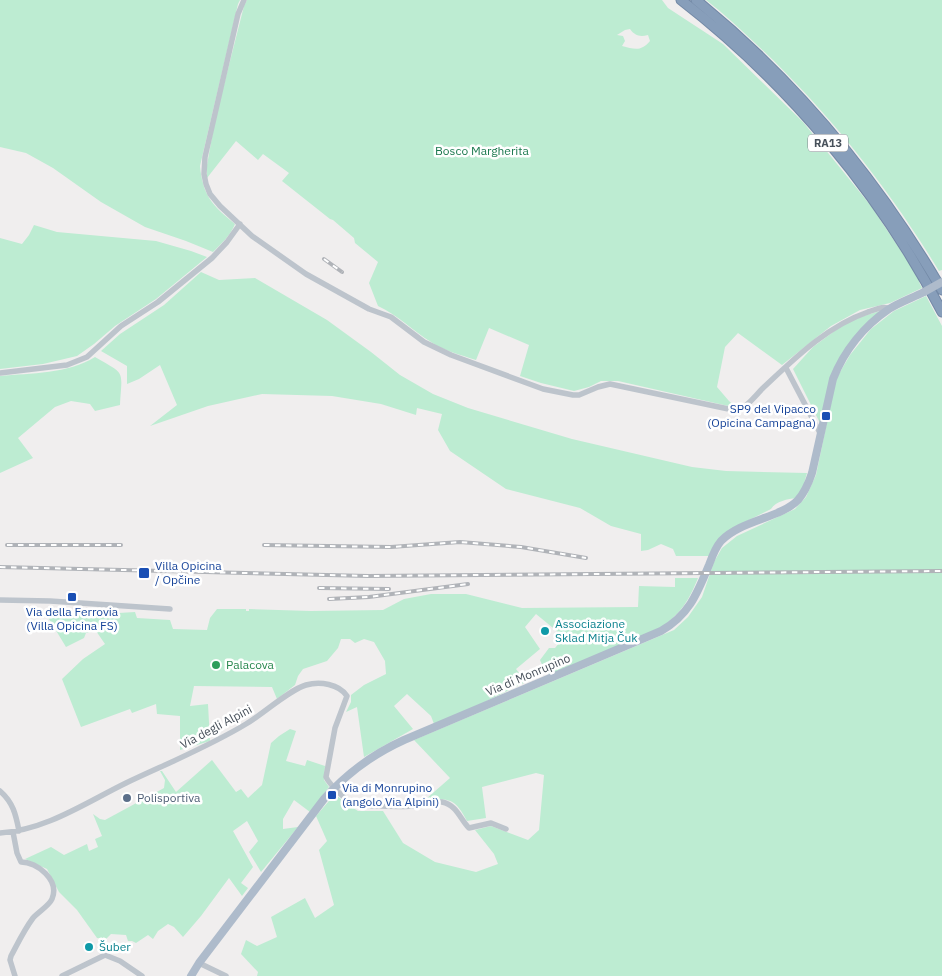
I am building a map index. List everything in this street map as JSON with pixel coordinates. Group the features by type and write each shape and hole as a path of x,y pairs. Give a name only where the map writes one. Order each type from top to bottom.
{"highway":[{"name":"RA13","path":"681,0 744,53 806,116 889,224 925,279 942,312"},
{"name":"RA13","path":"696,0 749,45 811,108 840,142 896,216 942,290"}],"main road":[{"name":"Via di Monrupino","path":"191,976 198,963 313,812 334,788 362,764 389,747 654,634 673,624 693,602 720,542 756,520 791,505 799,499 808,485 833,379 850,347 866,327 890,309 942,282"}],"street":[{"path":"244,0 238,14 204,168 206,184 210,194 220,206 257,239 306,274 369,309 391,317 424,342 451,355 543,389 573,395 580,395 604,385 618,385 738,411 746,406 824,335 848,320 883,307 890,309"},
{"path":"0,373 67,364 87,357 121,326 158,302 212,258 240,224"},
{"path":"786,368 820,433"},
{"path":"0,600 170,609"},
{"name":"Via degli Alpini","path":"0,833 16,832 44,823 80,807 239,728 298,688 308,684 334,686 343,690 347,696 338,717 327,766 327,779 334,788"},
{"path":"334,788 357,805 412,806 423,803 442,802 456,809 463,822 470,828 491,823 506,829"},
{"path":"0,791 7,797 15,812 17,853 20,862 33,864 42,870 51,883 53,894 50,902 39,911 25,930 11,956 10,960 15,976"},
{"path":"62,976 104,955 120,961 142,976"},
{"path":"198,963 226,976"}],"green space":[{"path":"0,0 240,0 200,166 206,193 220,211 235,224 228,236 213,252 145,227 101,202 53,168 26,153 0,147"},
{"name":"Bosco Margherita","path":"247,0 662,0 668,8 723,44 803,122 871,206 921,281 919,282 922,288 890,303 860,310 831,326 782,365 738,333 725,347 717,387 737,408 618,381 601,381 574,391 541,383 520,376 529,345 489,328 476,360 447,350 431,342 378,306 369,283 378,262 355,243 354,238 333,220 282,181 289,173 263,154 258,160 236,141 207,178 207,165 215,120","holes":["630,29 638,35 648,35 650,41 640,48 634,49 622,46 625,41 623,36 617,35"]},
{"path":"706,0 942,0 942,270 939,271 899,209 831,122 807,95 737,26"},
{"path":"34,225 57,232 156,241 207,257 156,299 115,326 77,356 43,364 0,369 0,238 22,244"},
{"path":"201,272 219,280 255,278 327,320 400,375 433,394 468,408 572,439 692,467 726,471 807,473 803,487 796,498 779,502 771,509 731,529 709,556 676,556 673,549 661,544 641,551 641,534 611,526 580,508 506,489 450,451 438,430 442,414 417,408 416,415 381,404 332,396 262,394 208,406 150,426 177,405 160,365 139,379 127,384 127,366 101,351 120,334 164,305"},
{"path":"926,296 942,326 942,976 257,976 258,972 241,954 246,940 257,946 277,937 271,917 305,898 315,918 334,905 319,850 327,841 316,816 335,794 358,811 383,811 403,843 435,862 476,872 498,864 494,854 475,830 491,826 528,840 539,830 544,775 536,773 482,787 486,818 467,821 459,808 451,801 426,799 450,778 414,740 674,630 688,617 702,597 714,562 722,548 737,536 795,509 806,497 816,475 836,379 850,355 871,329 894,311"},
{"path":"883,310 848,347 820,423 793,369 813,347 848,321"},
{"path":"95,357 120,374 120,405 95,411 90,404 71,401 55,407 18,438 33,458 0,473 0,376 61,370 84,363"},
{"path":"675,578 698,578 684,605 662,627 550,675 540,660 549,648 555,648 564,637 536,614 525,627 540,649 516,669 526,682 464,712 434,724 431,716 407,694 394,706 413,729 364,757 357,707 346,712 351,702 351,695 364,685 386,674 385,661 374,642 364,639 355,643 350,639 341,639 338,648 327,661 303,669 295,685 277,699 272,687 194,686 190,706 208,704 210,741 180,750 180,716 157,714 156,704 132,713 130,709 81,727 62,679 83,659 105,644 96,631 86,633 84,638 66,647 46,614 86,615 135,612 137,618 170,620 173,629 207,630 210,618 217,609 246,609 246,611 249,611 249,609 311,611 383,610 404,599 431,594 466,594 522,608 638,607 639,586 675,587"},
{"path":"290,729 296,731 286,761 305,766 307,760 325,766 324,780 329,787 310,812 294,800 283,819 283,829 298,827 261,872 249,852 258,841 247,821 233,831 253,867 241,883 248,888 242,896 229,878 183,937 174,927 168,924 158,931 153,939 148,935 136,943 128,941 126,935 111,934 106,939 97,938 77,910 59,892 47,869 25,859 51,847 64,855 87,844 89,851 98,847 95,839 102,836 93,814 105,820 164,788 165,780 160,771 162,771 176,792 212,760 236,792 241,789 248,798 262,785 271,743"}],"railway":[{"path":"324,259 342,272"},
{"path":"264,545 391,547 460,542 521,547 586,558"},
{"path":"7,545 121,545"},
{"path":"0,567 368,576 942,571"},
{"path":"329,599 369,597 468,584"},
{"path":"319,588 389,589"}],"place":[{"name":"SP9 del Vipacco (Opicina Campagna)","path":"826,416"},
{"name":"Villa Opicina / Opčine","path":"144,573"},
{"name":"Via della Ferrovia (Villa Opicina FS)","path":"72,597"},
{"name":"Associazione Sklad Mitja Čuk","path":"545,631"},
{"name":"Palacova","path":"216,665"},
{"name":"Via di Monrupino (angolo Via Alpini)","path":"332,795"},
{"name":"Polisportiva","path":"127,798"},
{"name":"Šuber","path":"89,947"}]}
